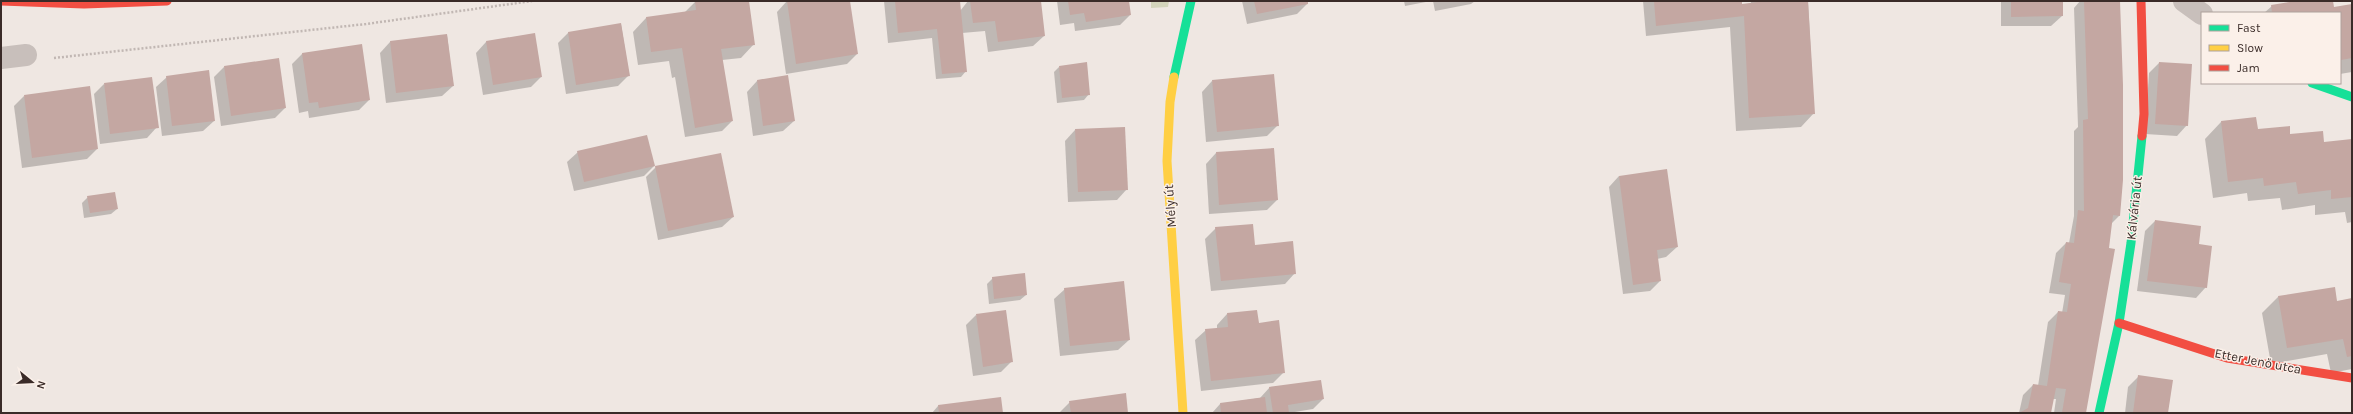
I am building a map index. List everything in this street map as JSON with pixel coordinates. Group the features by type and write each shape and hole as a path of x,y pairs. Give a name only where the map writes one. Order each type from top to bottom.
{"street":[{"path":"1,1 23,3 133,4 167,1"},
{"name":"Mély út","path":"1183,413 1167,161 1170,102 1180,45 1191,1"},
{"name":"Kálvária út","path":"2098,413 2119,323 2131,243 2144,114 2141,1"},
{"path":"2184,1 2201,13"},
{"path":"1,58 26,55"},
{"path":"2315,84 2352,97"},
{"name":"Etter Jenő utca","path":"2119,323 2227,358 2352,378"}],"path":[{"path":"26,55 45,58 143,49 366,24 532,1"}],"green space":[{"path":"1151,1 1169,1 1168,7 1151,8"}],"building":[{"path":"695,1 749,1 755,45 721,49 733,121 695,128 682,48 651,52 646,17 696,10"},
{"path":"787,1 850,1 858,54 796,64"},
{"path":"895,1 960,1 967,72 942,74 937,29 898,33"},
{"path":"970,1 1041,1 1045,36 998,42 995,21 973,23"},
{"path":"1068,1 1129,1 1131,15 1086,22 1084,13 1070,15"},
{"path":"1254,1 1308,1 1308,4 1257,14"},
{"path":"1654,1 1742,1 1742,4 1765,1 1808,1 1815,114 1749,118 1744,16 1656,26"},
{"path":"2011,1 2063,1 2063,16 2011,17"},
{"path":"2084,1 2120,1 2123,85 2123,180 2120,216 2113,215 2109,248 2115,249 2086,413 2062,413 2066,389 2056,388 2051,413 2019,413 2028,408 2033,384 2047,386 2058,311 2067,312 2071,284 2059,282 2066,242 2074,243 2078,210 2084,211 2083,120 2088,119"},
{"path":"2296,1 2333,1 2334,7 2352,4 2352,58 2341,60 2341,12 2272,12 2271,5"},
{"path":"621,23 630,76 576,85 568,32"},
{"path":"535,33 542,77 493,85 486,41"},
{"path":"447,34 454,86 396,93 390,41"},
{"path":"362,44 370,100 319,108 318,102 309,103 302,53"},
{"path":"279,58 286,108 231,116 224,66"},
{"path":"1087,62 1090,95 1062,98 1059,66"},
{"path":"2159,62 2192,64 2188,126 2155,124"},
{"path":"209,70 215,121 172,126 166,76"},
{"path":"1274,74 1279,126 1217,132 1212,80"},
{"path":"788,75 795,121 763,126 757,80"},
{"path":"152,77 159,128 110,134 104,83"},
{"path":"90,86 98,149 32,158 24,95"},
{"path":"2256,117 2258,129 2290,126 2290,134 2323,131 2324,142 2352,139 2352,197 2331,199 2331,190 2298,194 2296,182 2264,186 2263,178 2228,182 2221,121"},
{"path":"1125,127 1128,190 1078,192 1075,129"},
{"path":"647,135 655,166 584,182 577,151"},
{"path":"1274,148 1278,200 1219,205 1216,152"},
{"path":"721,153 734,217 668,231 655,166"},
{"path":"1667,169 1678,247 1657,250 1661,281 1633,285 1619,176"},
{"path":"115,192 118,209 90,213 87,196"},
{"path":"2155,220 2201,226 2199,244 2212,246 2207,288 2147,281"},
{"path":"1253,224 1255,245 1293,241 1296,274 1221,281 1215,227"},
{"path":"1025,273 1027,295 994,299 992,277"},
{"path":"1124,281 1130,340 1070,346 1064,288"},
{"path":"2335,287 2337,301 2352,298 2352,356 2347,357 2343,339 2287,348 2278,296"},
{"path":"1006,310 1013,362 983,367 976,314"},
{"path":"1257,310 1259,323 1279,320 1285,373 1211,381 1205,329 1228,327 1227,313"},
{"path":"2138,375 2173,380 2168,413 2133,413"},
{"path":"1321,380 1324,399 1288,405 1289,413 1273,413 1269,387"},
{"path":"1126,393 1128,413 1071,413 1069,401"},
{"path":"1001,397 1003,413 939,413 938,405"},
{"path":"1265,397 1267,413 1221,413 1220,403"}],"traffic: fast":[{"path":"1174,77 1191,1"},
{"path":"2315,84 2352,97"},
{"path":"2099,413 2119,323 2131,243 2142,136"}],"traffic: slow":[{"path":"1174,77 1170,102 1167,161 1183,413"}],"traffic: jam":[{"path":"1,1 84,4 167,1"},
{"path":"2141,1 2144,114 2142,136"},
{"path":"2119,323 2227,358 2352,378"}]}
